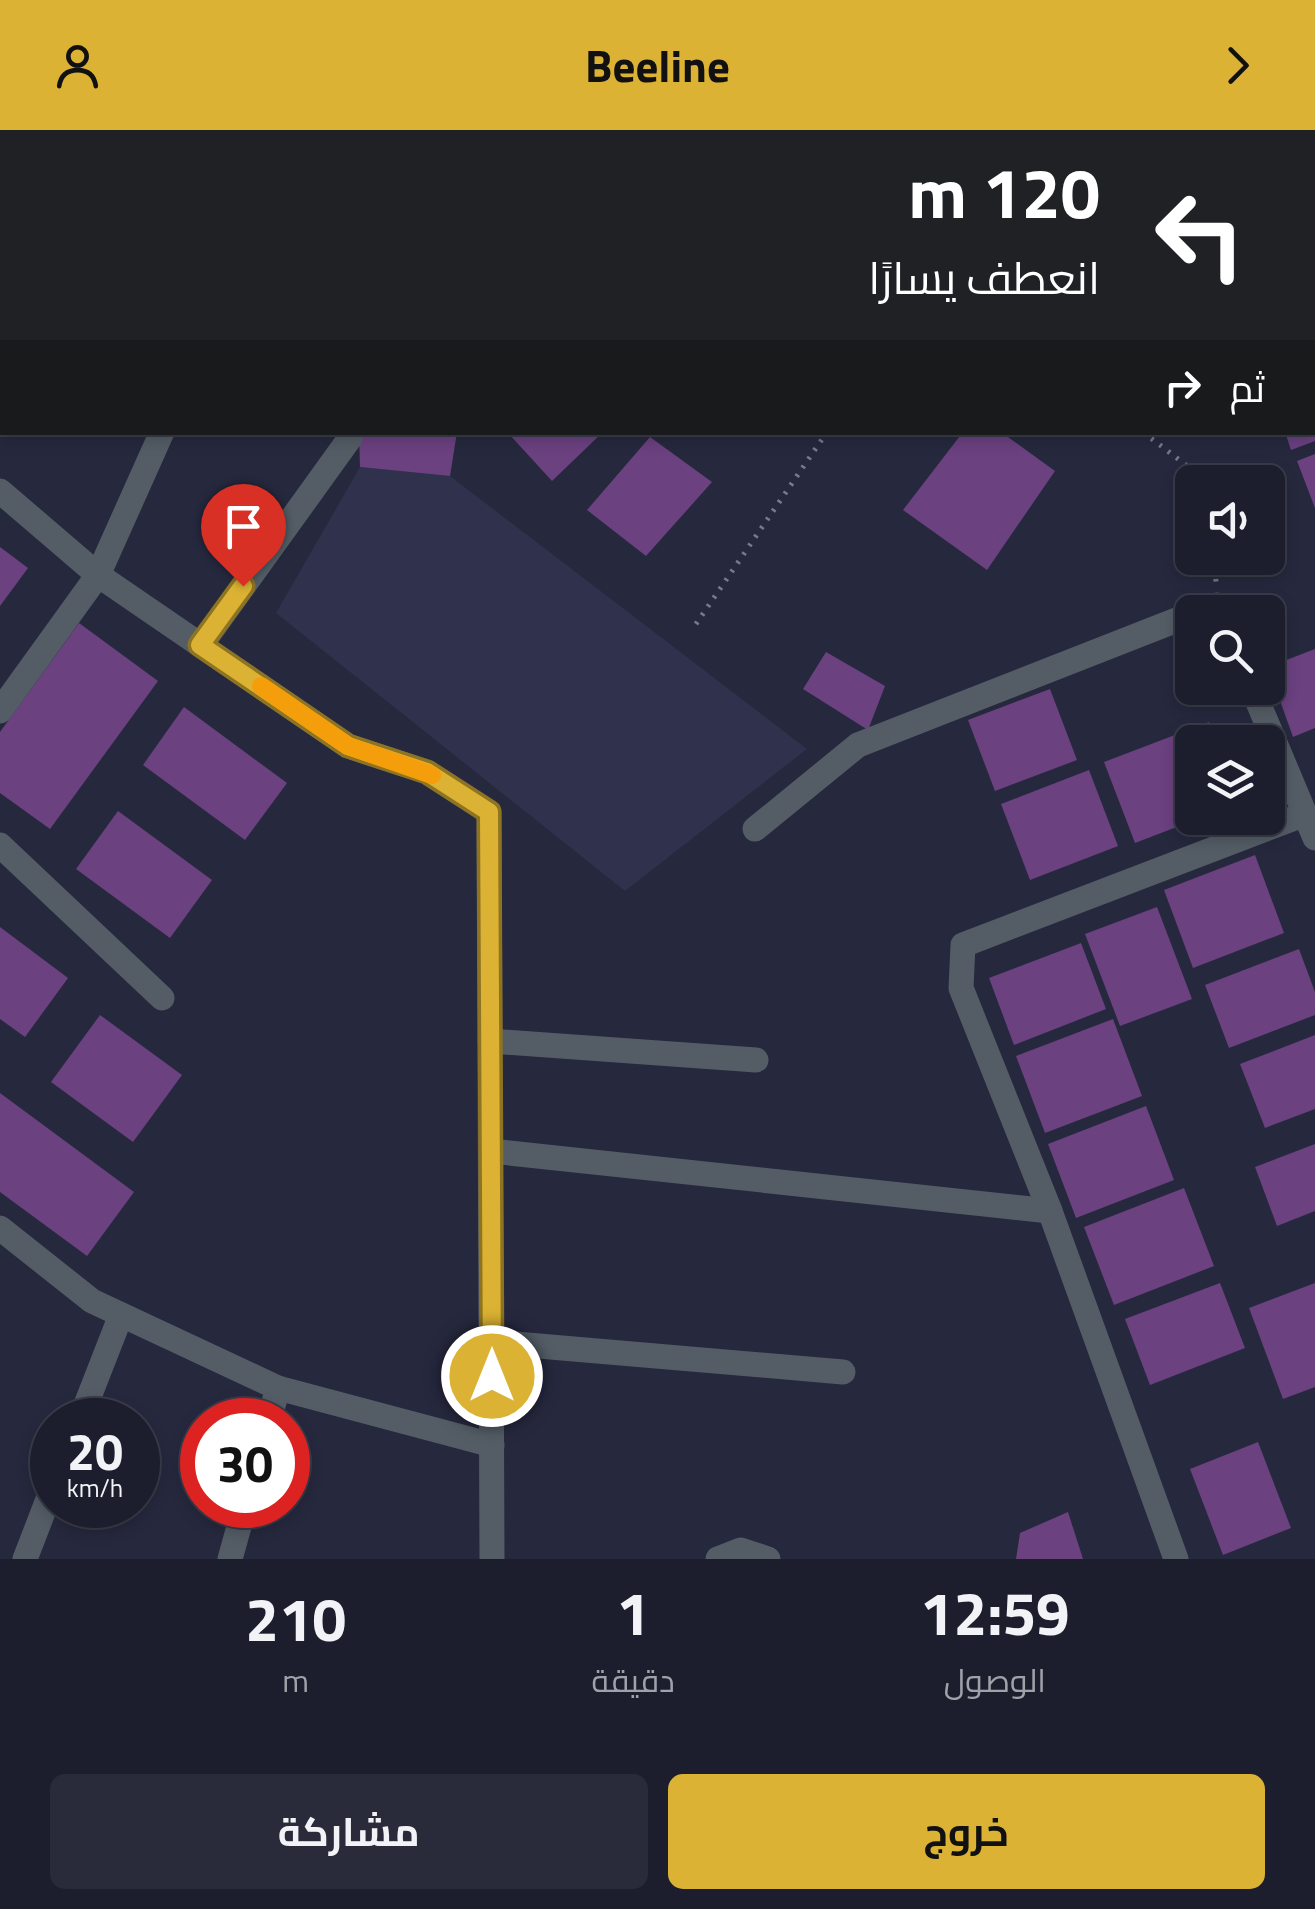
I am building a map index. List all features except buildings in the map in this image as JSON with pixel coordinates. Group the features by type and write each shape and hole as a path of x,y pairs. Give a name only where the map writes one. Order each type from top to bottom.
{"street":[{"path":"0,711 98,575 161,435"},
{"path":"200,645 350,438"},
{"path":"0,491 98,575 348,746 427,772 489,812 492,1559"},
{"path":"755,829 858,745 1175,621"},
{"path":"1176,1559 1050,1211 961,988 963,945 1310,826 1259,705"},
{"path":"0,845 162,998"},
{"path":"490,1042 756,1060"},
{"path":"490,1150 1050,1211"},
{"path":"2,1237 92,1301 278,1388 492,1445"},
{"path":"89,1398 121,1314"},
{"path":"492,1342 842,1372"},
{"path":"275,1398 278,1388"},
{"path":"25,1559 37,1528"},
{"path":"230,1559 239,1528"},
{"path":"718,1559 741,1550 768,1559"}],"path":[{"path":"696,624 825,435"},
{"path":"1147,435 1186,465"}],"shaded area":[{"path":"360,467 450,476 807,749 625,891 276,613"}],"slow traffic":[{"path":"261,686 348,746 432,775"}],"route":[{"path":"243,586 200,645 348,746 427,772 489,812 492,1376"}]}
